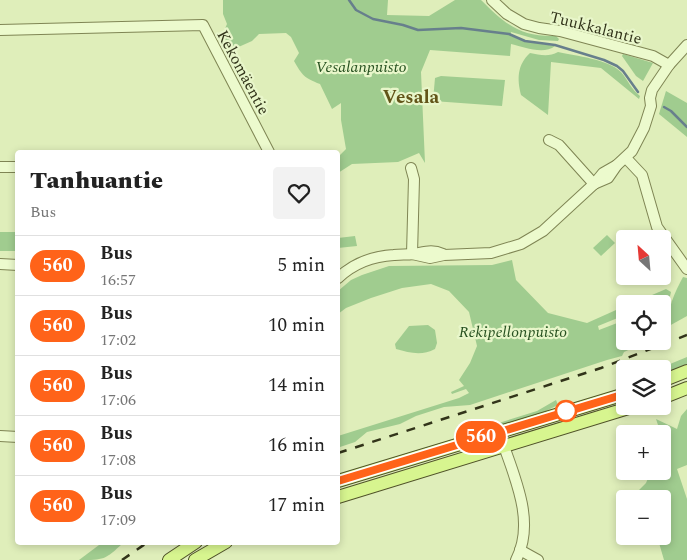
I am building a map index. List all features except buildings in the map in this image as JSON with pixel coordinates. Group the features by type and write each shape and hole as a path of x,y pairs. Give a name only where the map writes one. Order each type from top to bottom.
{"main road":[{"path":"671,377 687,371"},
{"path":"671,394 687,388"},
{"path":"340,480 616,397"},
{"path":"340,496 616,412"},
{"path":"176,558 192,545"},
{"path":"196,560 221,545"}],"street":[{"name":"Tuukkalantie","path":"492,0 507,14 524,24 560,31 653,56 669,65"},
{"name":"Kekomäentie","path":"0,30 203,25 268,150"},
{"path":"340,276 353,266 379,257 427,251 436,251 444,255 491,253 521,244 542,231 594,184 603,173 617,166 626,158 639,138 651,106 656,100 658,84 669,65 687,45"},
{"path":"550,140 559,145 594,184"},
{"path":"626,158 642,175 657,227 681,258 687,269"},
{"path":"0,167 15,167"},
{"path":"411,168 414,179 412,254"},
{"path":"0,264 15,265"},
{"path":"500,432 522,507 524,532 518,555 532,555 538,560"},
{"path":"0,436 15,437"}],"green space":[{"name":"Vesalanpuisto","path":"223,0 388,0 387,15 429,16 455,0 481,0 498,16 514,27 532,34 556,36 559,39 558,41 539,40 511,32 511,36 524,41 555,46 550,49 539,50 511,44 510,56 430,50 421,72 425,163 419,153 398,162 352,164 340,172 340,155 346,149 341,120 341,103 332,109 320,84 310,80 302,73 294,61 299,53 291,37 286,33 259,34 252,41 225,53 221,38 227,24 223,14"},
{"path":"558,52 591,59 615,68 621,72 640,96 639,99 601,68 551,62 548,115 521,95 519,72 520,67 530,53 548,55"},
{"path":"623,54 653,63 643,81 636,76 622,56"},
{"path":"441,76 505,80 502,106 433,101 435,78"},
{"path":"666,91 687,103 687,137 659,114"},
{"path":"0,232 15,232 15,251 0,251"},
{"path":"607,235 615,243 601,256 593,248"},
{"path":"355,236 357,246 340,248 340,238"},
{"name":"Rekipellonpuisto","path":"512,260 516,280 548,313 587,323 616,310 616,319 598,326 599,330 616,323 616,350 628,350 624,352 622,356 470,405 444,407 416,416 400,424 367,432 355,442 340,447 340,435 459,398 469,393 466,389 452,394 451,392 464,386 459,380 470,363 477,346 469,312 449,291 431,284 402,288 371,298 346,308 340,312 340,289 351,280 389,266 492,265"},
{"path":"683,277 687,278 687,316 671,325 671,304"},
{"path":"666,289 671,292 670,295 652,295"},
{"path":"428,325 435,330 437,343 435,349 421,353 411,353 396,349 395,344 409,326"},
{"path":"687,357 687,366 671,372 671,364"},
{"path":"556,400 558,405 538,415 484,431 486,427 537,411"},
{"path":"687,409 687,465 677,469 687,499 687,560 664,560 660,545 671,545 671,490 639,490 647,480 671,480 671,426 677,429 681,416"},
{"path":"656,419 669,425 658,425"},
{"path":"99,545 121,545 104,558 79,560"}],"waterway":[{"path":"349,0 356,10 373,19 418,30 461,28 509,34 525,41 555,45 604,60 623,71 638,92"},
{"path":"664,107 671,111 687,127"}],"railway":[{"path":"340,452 601,368 687,335"},
{"path":"122,560 144,545"}],"bus line":[{"name":"560","path":"340,480 616,397"}],"district":[{"name":"Vesala","path":"411,96"}]}
